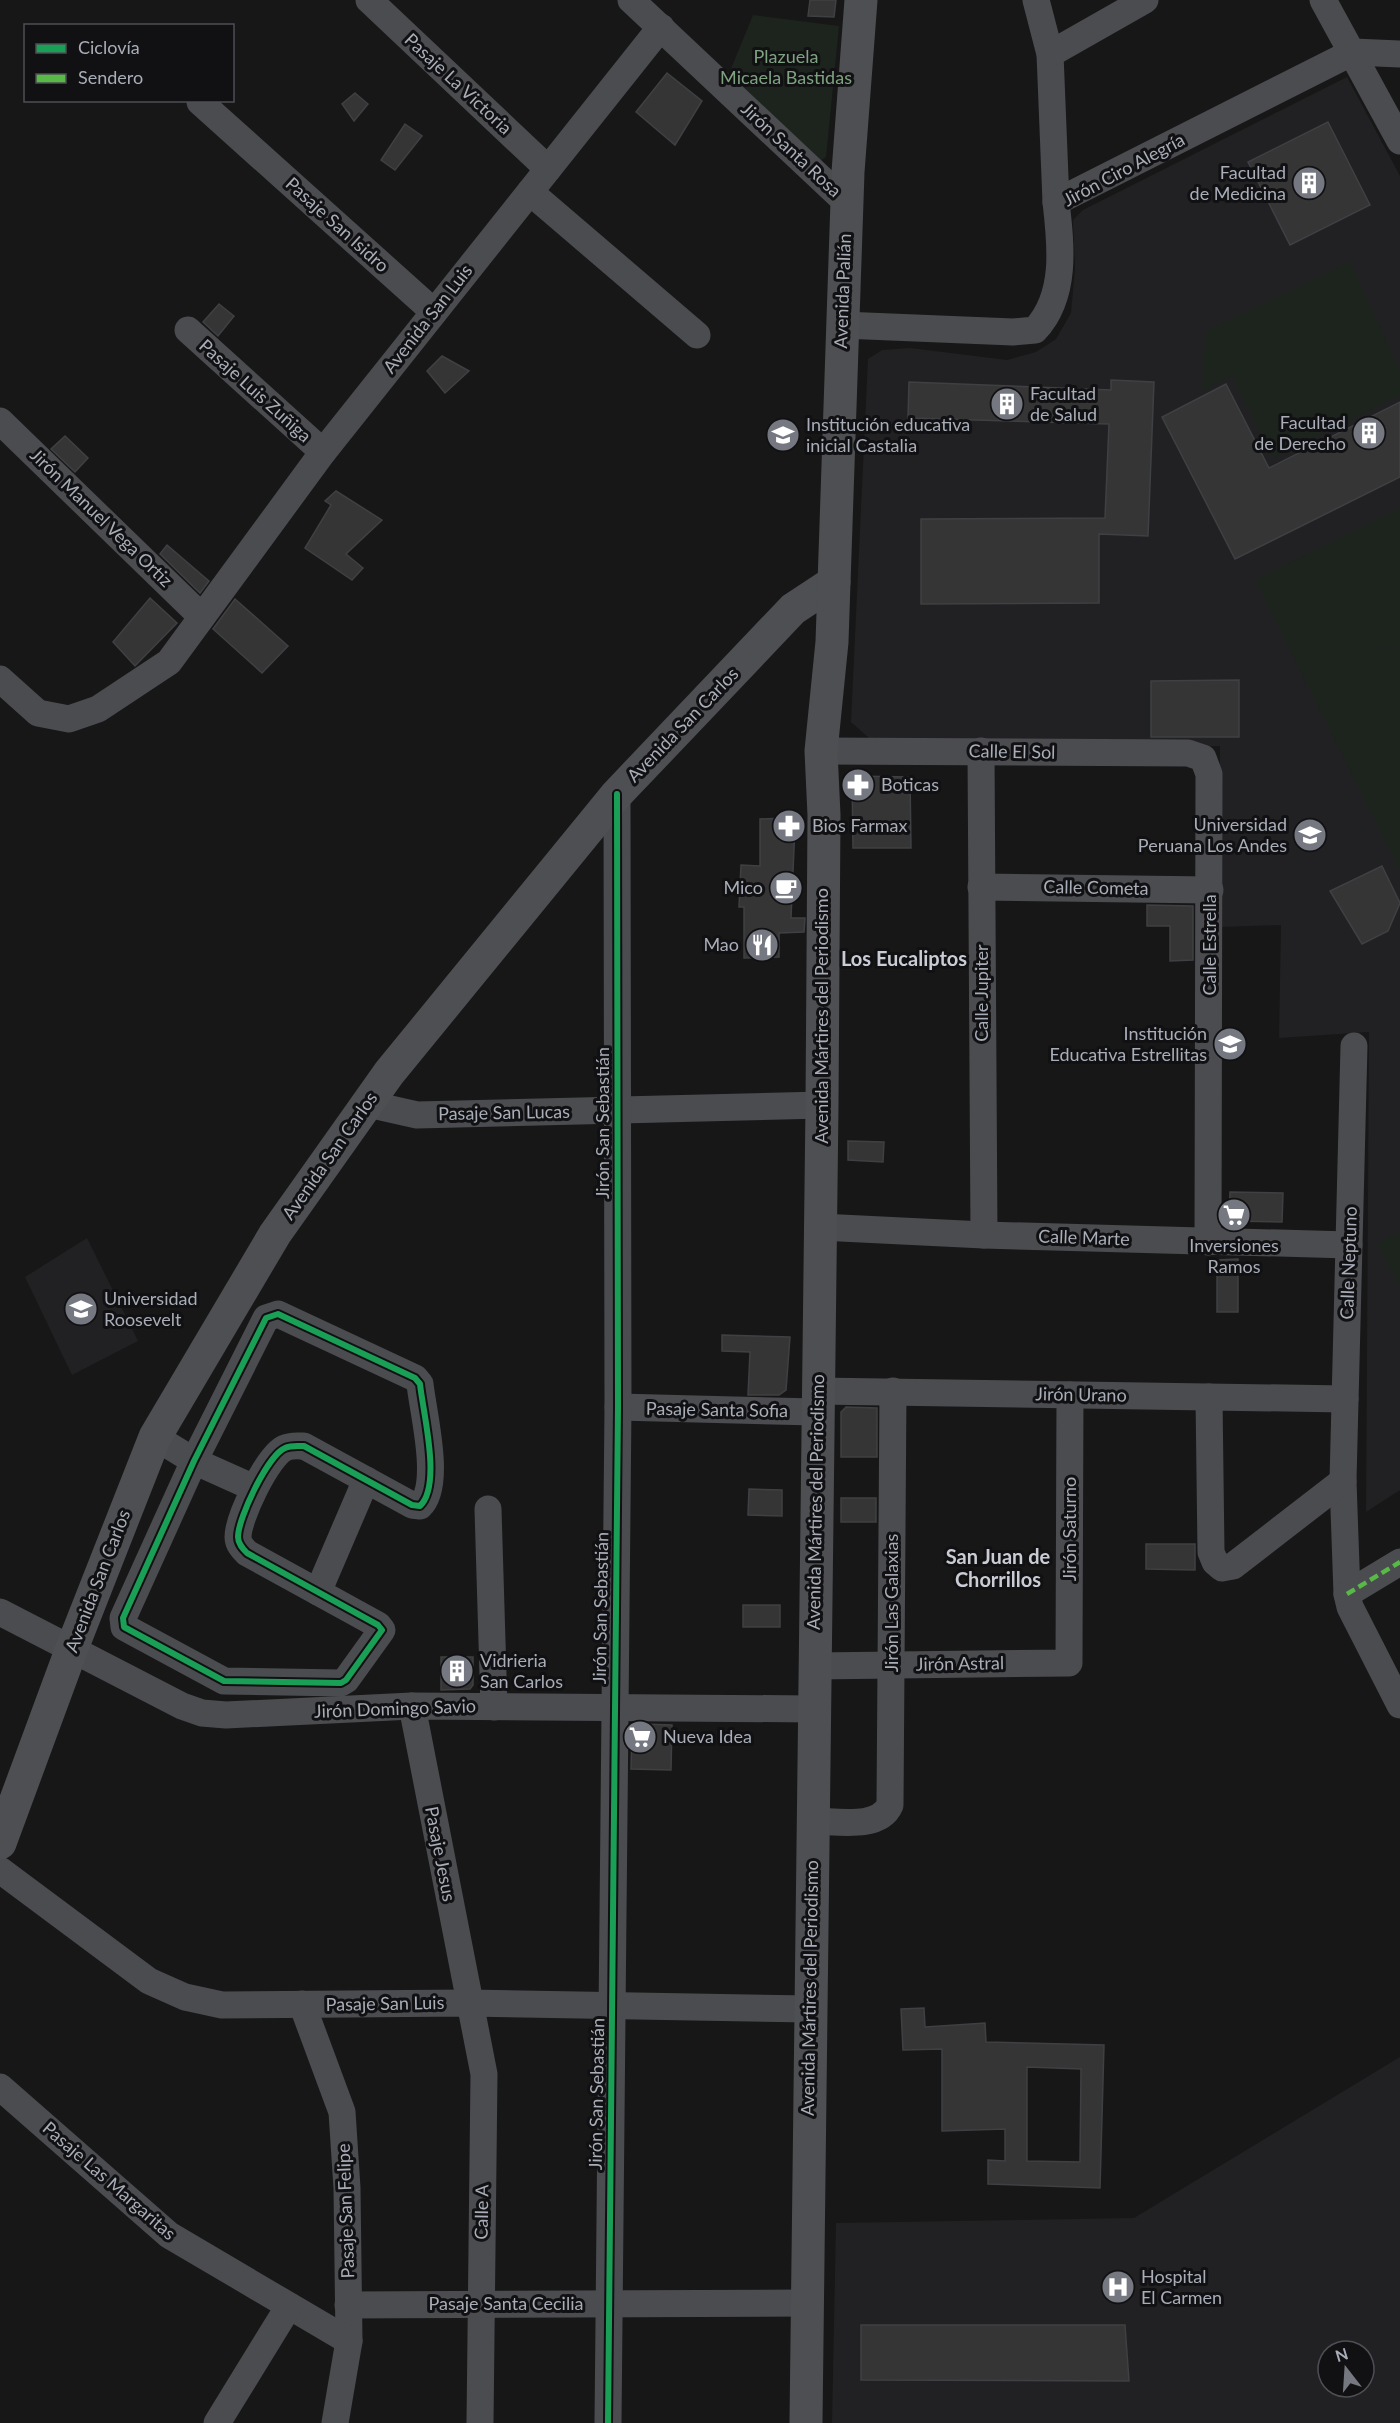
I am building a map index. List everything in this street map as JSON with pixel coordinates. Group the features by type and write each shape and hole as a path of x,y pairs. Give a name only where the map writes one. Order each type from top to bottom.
{"main road":[{"name":"Avenida Palián","path":"834,582 846,202 861,0"},
{"name":"Avenida Mártires del Periodismo","path":"806,2423 822,1105 824,815 821,751 832,642 834,582"},
{"name":"Avenida San Carlos","path":"0,1843 72,1648 155,1437 275,1234 389,1073 617,794 793,609 834,582"}],"street":[{"name":"Pasaje La Victoria","path":"369,0 548,169"},
{"name":"Jirón Santa Rosa","path":"631,0 846,202"},
{"path":"1036,0 1050,54 1056,201"},
{"path":"1050,54 1145,0"},
{"path":"1323,0 1400,141"},
{"name":"Avenida San Luis","path":"0,679 38,713 58,719 79,717 98,709 169,662 323,452 661,27"},
{"path":"1353,52 1400,54"},
{"name":"Jirón Ciro Alegría","path":"842,325 1013,332 1035,330 1049,315 1056,296 1061,244 1056,201 1353,52"},
{"name":"Pasaje San Isidro","path":"201,102 434,312"},
{"path":"530,192 697,335"},
{"name":"Pasaje Luis Zuñiga","path":"188,330 323,452"},
{"name":"Jirón Manuel Vega Ortiz","path":"0,421 201,616"},
{"name":"Calle El Sol","path":"821,751 1188,753 1203,758"},
{"name":"Calle Jupiter","path":"981,751 984,1235"},
{"name":"Calle Estrella","path":"1203,758 1209,774 1208,1242"},
{"name":"Jirón San Sebastián","path":"608,2423 618,1407 617,794"},
{"name":"Calle Cometa","path":"981,887 1210,890"},
{"name":"Calle Neptuno","path":"1354,1046 1343,1481 1347,1594 1350,1607 1400,1705"},
{"name":"Pasaje San Lucas","path":"368,1104 417,1115 822,1105"},
{"name":"Calle Marte","path":"820,1227 984,1235 1348,1245"},
{"path":"278,1314 415,1378 420,1384 432,1478 427,1499 420,1506 412,1505 366,1480 304,1446 292,1446 276,1454 254,1488 238,1538 241,1547 378,1625 382,1630 346,1680 341,1683 224,1681 124,1627 123,1618 194,1461 266,1318 278,1314"},
{"name":"Jirón Urano","path":"817,1402 893,1391 1345,1399"},
{"name":"Jirón Las Galaxias","path":"812,1821 873,1821 887,1813 890,1805 893,1391"},
{"name":"Jirón Saturno","path":"1069,1663 1070,1395"},
{"path":"1209,1397 1211,1552 1215,1562 1222,1568 1233,1566 1343,1481"},
{"name":"Pasaje Santa Sofia","path":"618,1407 817,1402"},
{"path":"155,1437 194,1461 254,1488"},
{"path":"318,1592 366,1480"},
{"path":"488,1509 494,1707"},
{"path":"1347,1594 1400,1562"},
{"name":"Jirón Domingo Savio","path":"0,1612 182,1706 202,1713 226,1715 411,1706 814,1709"},
{"name":"Jirón Astral","path":"814,1666 1069,1663"},
{"name":"Pasaje Jesus","path":"411,1706 468,2003"},
{"name":"Pasaje San Luis","path":"0,1870 149,1981 185,1997 222,2005 468,2003 810,2009"},
{"name":"Calle A","path":"468,2003 484,2074 480,2423"},
{"name":"Pasaje San Felipe","path":"302,2004 342,2112 347,2188 349,2341 335,2423"},
{"name":"Pasaje Las Margaritas","path":"0,2087 169,2235 349,2341"},
{"name":"Pasaje Santa Cecilia","path":"348,2305 807,2303"},
{"path":"217,2423 289,2306"}],"shaded area":[{"name":"Universidad Peruana Los Andes","path":"1347,77 1400,176 1400,1490 1366,1512 1369,1032 1279,1038 1281,925 1219,927 1220,746 890,746 870,739 851,722 868,359 882,350 910,348 1007,360 1036,352 1056,339 1071,313 1075,268 1073,220 1083,210"},
{"name":"Universidad Roosevelt","path":"87,1238 138,1341 72,1375 25,1277"},
{"name":"Hospital El Carmen","path":"1400,2057 1400,2423 832,2423 836,2223 1134,2218"}],"green space":[{"name":"Plazuela Micaela Bastidas","path":"753,15 839,26 826,157 817,163 728,76"},
{"path":"1350,262 1400,371 1400,395 1273,458 1232,376 1202,390 1206,331"},
{"path":"1400,508 1400,646 1375,646 1400,647 1400,871 1255,580"},
{"path":"1400,1231 1400,1287 1377,1243"}],"building":[{"path":"810,0 836,0 834,17 808,16"},
{"path":"667,73 702,101 675,145 636,112"},
{"path":"355,93 368,104 354,121 342,104"},
{"name":"Facultad de Medicina","path":"1328,122 1370,205 1290,245 1248,162"},
{"path":"405,124 422,136 395,170 381,160"},
{"path":"219,304 234,316 218,336 203,322"},
{"path":"442,356 469,371 445,393 427,371"},
{"path":"1111,380 1154,382 1148,536 1099,534 1099,603 921,604 921,519 1105,518 1109,424 908,418 909,382 1111,390"},
{"path":"1226,384 1269,468 1400,402 1400,477 1235,559 1162,417"},
{"path":"65,436 88,458 75,472 51,449"},
{"path":"336,491 382,520 346,554 363,568 352,580 305,548 331,505 325,501"},
{"path":"167,545 209,581 200,593 160,554"},
{"path":"150,598 177,623 135,666 113,642"},
{"path":"235,599 288,646 262,673 213,629"},
{"path":"1239,680 1239,737 1151,737 1151,681"},
{"path":"852,776 910,777 911,848 853,848"},
{"path":"786,818 792,820 795,825 791,918 805,918 804,932 779,933 779,957 744,958 744,907 739,907 741,865 760,866 760,819"},
{"path":"1382,866 1400,903 1388,931 1362,944 1330,891"},
{"path":"1147,905 1193,906 1193,960 1170,961 1170,926 1147,926"},
{"path":"848,1141 884,1142 883,1162 848,1160"},
{"path":"1230,1192 1283,1193 1282,1222 1229,1221"},
{"path":"1238,1259 1238,1312 1217,1312 1217,1260"},
{"path":"722,1335 790,1337 786,1390 779,1395 748,1395 750,1352 722,1351"},
{"path":"846,1407 877,1408 877,1457 841,1457 841,1412"},
{"path":"749,1489 782,1490 782,1516 748,1515"},
{"path":"841,1498 876,1498 876,1522 841,1522"},
{"path":"1146,1544 1195,1544 1195,1570 1146,1569"},
{"path":"743,1605 780,1605 780,1627 743,1627"},
{"name":"Vidrieria San Carlos","path":"441,1657 473,1657 473,1685 470,1689 441,1690"},
{"path":"641,1724 672,1725 671,1770 631,1769 632,1732"},
{"path":"924,2008 925,2027 985,2023 986,2042 1104,2045 1100,2188 988,2184 988,2160 1005,2161 1005,2129 942,2131 942,2049 903,2050 901,2009","holes":["1027,2067 1081,2069 1080,2162 1027,2161"]},
{"path":"861,2325 1125,2325 1129,2381 861,2380"}],"marked path":[{"path":"1347,1594 1400,1562"}],"cycle path":[{"path":"608,2423 618,1407 617,794"},
{"path":"278,1314 415,1378 420,1384 430,1466 430,1482 420,1506 412,1505 304,1446 292,1446 278,1453 270,1462 248,1502 239,1528 239,1542 247,1553 378,1625 382,1630 346,1680 341,1683 224,1681 124,1627 123,1618 194,1461 266,1318 278,1314"}],"place":[{"name":"Facultad de Medicina","path":"1309,183"},
{"name":"Facultad de Salud","path":"1007,404"},
{"name":"Facultad de Derecho","path":"1369,433"},
{"name":"Institución educativa inicial Castalia","path":"783,435"},
{"name":"Boticas","path":"858,785"},
{"name":"Bios Farmax","path":"789,826"},
{"name":"Universidad Peruana Los Andes","path":"1310,835"},
{"name":"Mico","path":"786,888"},
{"name":"Mao","path":"762,945"},
{"name":"Institución Educativa Estrellitas","path":"1230,1044"},
{"name":"Inversiones Ramos","path":"1234,1215"},
{"name":"Universidad Roosevelt","path":"81,1309"},
{"name":"Vidrieria San Carlos","path":"457,1671"},
{"name":"Nueva Idea","path":"640,1737"},
{"name":"Hospital El Carmen","path":"1118,2287"}],"district":[{"name":"Los Eucaliptos","path":"904,959"},
{"name":"San Juan de Chorrillos","path":"998,1568"}]}
